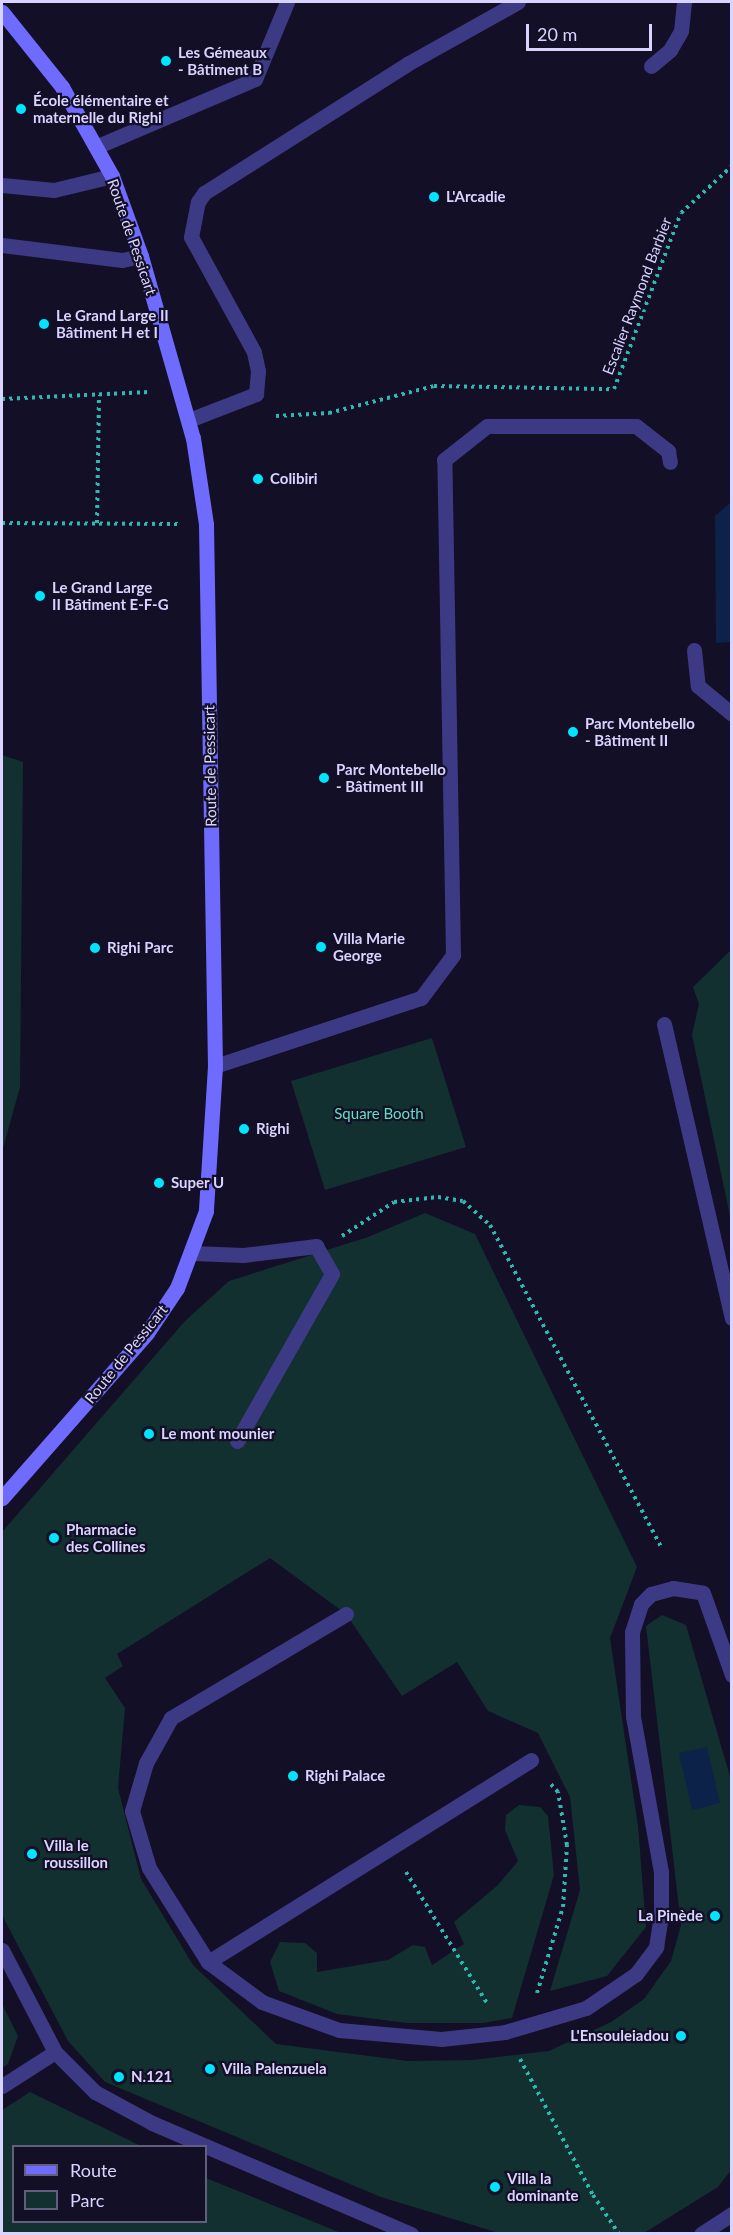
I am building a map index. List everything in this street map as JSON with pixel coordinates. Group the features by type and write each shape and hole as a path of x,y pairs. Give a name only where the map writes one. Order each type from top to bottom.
{"street":[{"path":"98,147 255,79 287,2"},
{"path":"189,420 256,394 257,382 254,352 191,237 198,202 204,193 407,64 518,2"},
{"path":"651,66 670,50 681,30 684,2"},
{"name":"Route de Pessicart","path":"2,12 62,87 98,147 112,176 141,256 189,420 206,524 215,1066 210,1180 204,1224 177,1288 147,1333 2,1498"},
{"path":"2,185 54,190 112,176"},
{"path":"2,245 122,260 141,256"},
{"path":"215,1066 421,998 453,955 444,460 488,426 636,426 669,451 670,462"},
{"path":"694,650 698,686 732,714"},
{"path":"664,1024 732,1318"},
{"path":"193,1254 243,1255 316,1246 332,1274 237,1442"},
{"path":"346,1614 171,1718 146,1763 132,1811 149,1868 208,1962 262,2002 339,2030 441,2039 505,2032 586,2008 636,1974 656,1947 661,1872 633,1716 632,1632 641,1604 651,1594 673,1588 702,1593 732,1675"},
{"path":"208,1962 531,1760"},
{"path":"2,1950 55,2052 79,2080 128,2111 206,2145"},
{"path":"2,2086 55,2052"},
{"path":"207,2145 411,2234"},
{"path":"701,2234 732,2214"}],"path":[{"name":"Escalier Raymond Barbier","path":"272,417 329,413 434,387 614,389 681,213 732,165"},
{"path":"2,399 180,391"},
{"path":"96,523 99,395"},
{"path":"2,523 206,524"},
{"path":"316,1246 345,1235 394,1202 438,1197 464,1201 490,1225 662,1548"},
{"path":"528,2025 563,1907 567,1845 558,1792 531,1760"},
{"path":"391,1848 505,2032 593,2194 619,2234"}],"green space":[{"path":"2,755 23,762 20,1087 2,1152"},
{"path":"731,950 731,1221 692,1035 699,1004 693,987"},
{"name":"Square Booth","path":"432,1038 466,1147 325,1190 291,1081"},
{"path":"425,1213 475,1234 637,1567 610,1638 638,1826 646,1927 607,1976 550,1991 580,1890 570,1797 538,1733 488,1711 457,1662 402,1696 346,1614 270,1558 117,1654 123,1666 105,1678 125,1708 118,1788 141,1879 193,1965 276,2044 408,2061 473,2060 549,2051 611,2022 644,1999 671,1961 681,1925 646,1626 662,1615 686,1625 731,1780 731,2170 718,2187 644,2233 499,2233 381,2197 105,2082 68,2041 2,1915 2,1532 185,1321 229,1281 368,1237"},
{"path":"519,1805 540,1807 548,1816 554,1875 512,2018 483,2023 407,2023 337,2014 279,1991 270,1962 280,1942 305,1943 317,1953 317,1972 388,1960 413,1945 425,1947 432,1965 464,1944 454,1922 498,1885 518,1861 505,1830 506,1815"},
{"path":"2,2004 18,2036 8,2064 2,2068"},
{"path":"30,2092 139,2145 12,2145 12,2223 207,2223 207,2178 341,2233 2,2233 2,2110"}],"water":[{"path":"731,502 731,642 716,643 715,516"},
{"path":"707,1747 720,1803 692,1810 679,1753"}],"place":[{"name":"Les Gémeaux - Bâtiment B","path":"166,61"},
{"name":"École élémentaire et maternelle du Righi","path":"21,109"},
{"name":"L'Arcadie","path":"434,197"},
{"name":"Le Grand Large II Bâtiment H et I","path":"44,324"},
{"name":"Colibiri","path":"258,479"},
{"name":"Le Grand Large II Bâtiment E-F-G","path":"40,596"},
{"name":"Parc Montebello - Bâtiment II","path":"573,732"},
{"name":"Parc Montebello - Bâtiment III","path":"324,778"},
{"name":"Villa Marie George","path":"321,947"},
{"name":"Righi Parc","path":"95,948"},
{"name":"Righi","path":"244,1129"},
{"name":"Super U","path":"159,1183"},
{"name":"Le mont mounier","path":"149,1434"},
{"name":"Pharmacie des Collines","path":"54,1538"},
{"name":"Righi Palace","path":"293,1776"},
{"name":"Villa le roussillon","path":"32,1854"},
{"name":"La Pinède","path":"715,1916"},
{"name":"L'Ensouleiadou","path":"681,2036"},
{"name":"Villa Palenzuela","path":"210,2069"},
{"name":"N.121","path":"119,2077"},
{"name":"Villa la dominante","path":"495,2187"}]}
